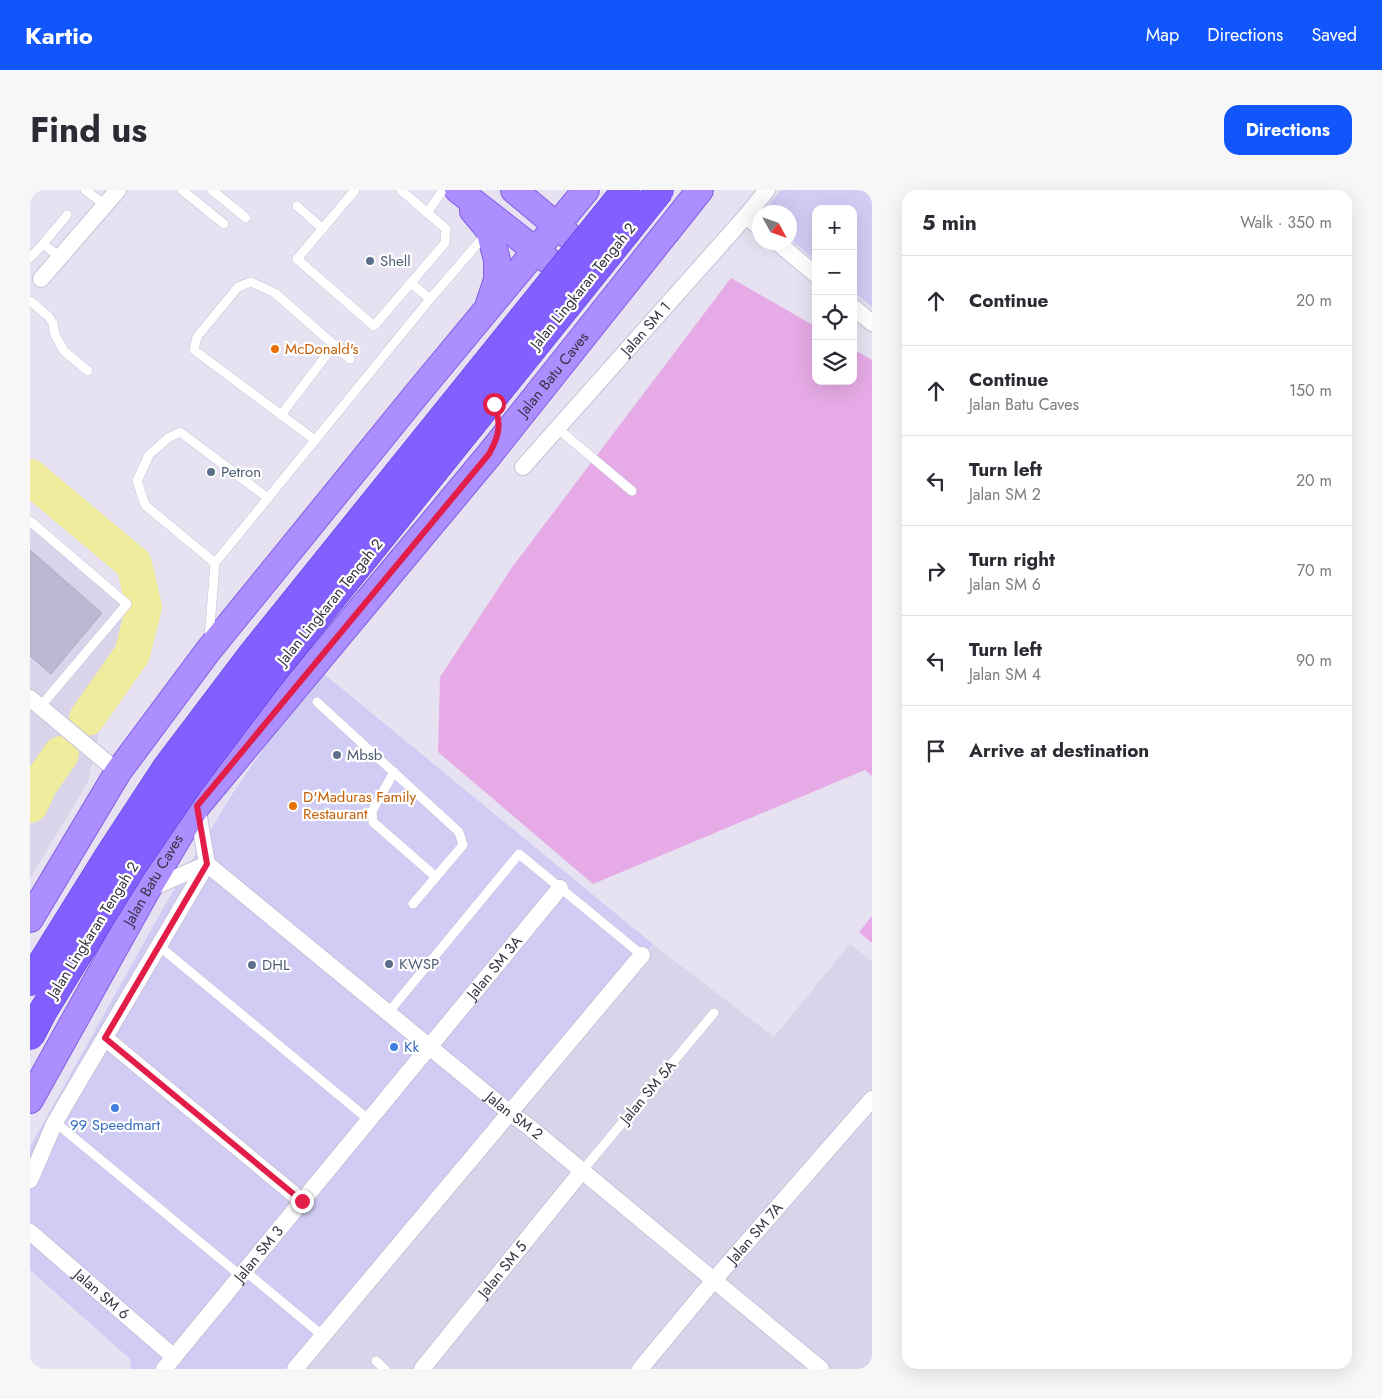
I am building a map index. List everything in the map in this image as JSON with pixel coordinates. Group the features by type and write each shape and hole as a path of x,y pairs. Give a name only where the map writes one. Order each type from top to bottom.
{"highway":[{"name":"Jalan Lingkaran Tengah 2","path":"30,982 167,767 254,652 626,190"},
{"name":"Jalan Lingkaran Tengah 2","path":"30,1036 43,1011 133,865 189,783 275,669 660,190"}],"main road":[{"path":"456,190 490,230 497,260 497,280 487,309"},
{"path":"456,190 535,252 574,278 589,285 605,283"},
{"path":"514,190 592,257 602,268 605,283"},
{"path":"30,920 118,772 208,651 586,190"},
{"path":"563,364 589,322 605,283 663,217 696,195"},
{"name":"Jalan Batu Caves","path":"30,1100 147,890 197,806 563,364 696,195"},
{"path":"416,395 427,386 439,380 462,380 481,389 494,404 499,425 497,440 489,454"}],"street":[{"path":"41,278 118,190"},
{"name":"Jalan SM 1","path":"523,467 767,190"},
{"path":"746,216 752,221"},
{"path":"786,250 812,272"},
{"path":"857,310 872,323"},
{"path":"34,705 118,772"},
{"path":"30,1180 55,1122 207,864 197,806"},
{"path":"147,890 207,864"},
{"name":"Jalan SM 2","path":"207,864 528,1126 821,1369"},
{"name":"Jalan SM 3A","path":"429,1047 560,888"},
{"path":"295,1369 642,955"},
{"path":"105,1038 302,1201"},
{"name":"Jalan SM 3","path":"169,1363 429,1047"},
{"name":"Jalan SM 7A","path":"640,1369 714,1280 872,1099"},
{"name":"Jalan SM 5","path":"422,1369 582,1171"},
{"name":"Jalan SM 6","path":"30,1232 169,1363"}],"lane":[{"path":"85,190 106,205"},
{"path":"182,190 224,224"},
{"path":"212,190 246,218"},
{"path":"355,190 297,259 374,326 446,243 446,230 401,190"},
{"path":"427,213 443,190"},
{"path":"297,206 323,229"},
{"path":"30,258 66,215"},
{"path":"208,651 215,563 430,299 490,230"},
{"path":"43,244 60,257"},
{"path":"315,440 194,350 197,337 238,287 251,282 275,293 350,359"},
{"path":"411,283 430,299"},
{"path":"30,302 48,316 53,323 55,335 64,350 88,371"},
{"path":"281,415 334,345"},
{"path":"557,428 632,491"},
{"path":"215,563 146,505 136,481 149,455 168,438 180,432 268,498"},
{"path":"30,521 127,604 34,705"},
{"path":"317,702 459,832 463,844 413,904"},
{"path":"394,772 372,810 373,822 436,877"},
{"path":"388,1013 519,854 642,955"},
{"path":"159,946 369,1120"},
{"name":"Jalan SM 5A","path":"582,1171 714,1013"},
{"path":"55,1122 323,1336"},
{"path":"376,1362 385,1369"}],"shaded area":[{"path":"781,190 872,190 872,307 857,294 857,205 812,205 812,258 797,245 797,205 769,205"},
{"path":"731,278 812,325 812,385 857,385 857,351 872,360 872,776 865,770 593,884 438,752 440,677 513,566"},
{"path":"30,521 127,604 88,782 30,878"},
{"path":"318,669 654,945 642,955 286,1369 131,1369 130,1359 30,1270 30,1147 166,903 233,793"},
{"path":"872,916 872,943 859,932"},
{"path":"850,944 872,962 872,1369 287,1369 654,945 774,1037"}],"building":[{"path":"30,550 102,613 51,674 30,656"}],"waterway":[{"path":"30,477 134,564 144,607 132,654 87,718"},
{"path":"30,805 40,784 61,754"}],"place":[{"name":"Shell","path":"370,261"},
{"name":"McDonald's","path":"275,349"},
{"name":"Petron","path":"211,472"},
{"name":"Mbsb","path":"337,755"},
{"name":"D'Maduras Family Restaurant","path":"293,806"},
{"name":"KWSP","path":"389,964"},
{"name":"DHL","path":"252,965"},
{"name":"Kk","path":"394,1047"},
{"name":"99 Speedmart","path":"115,1108"}],"route":[{"path":"302,1201 105,1038 207,864 197,806 489,454 497,440 499,425 494,404"}]}
